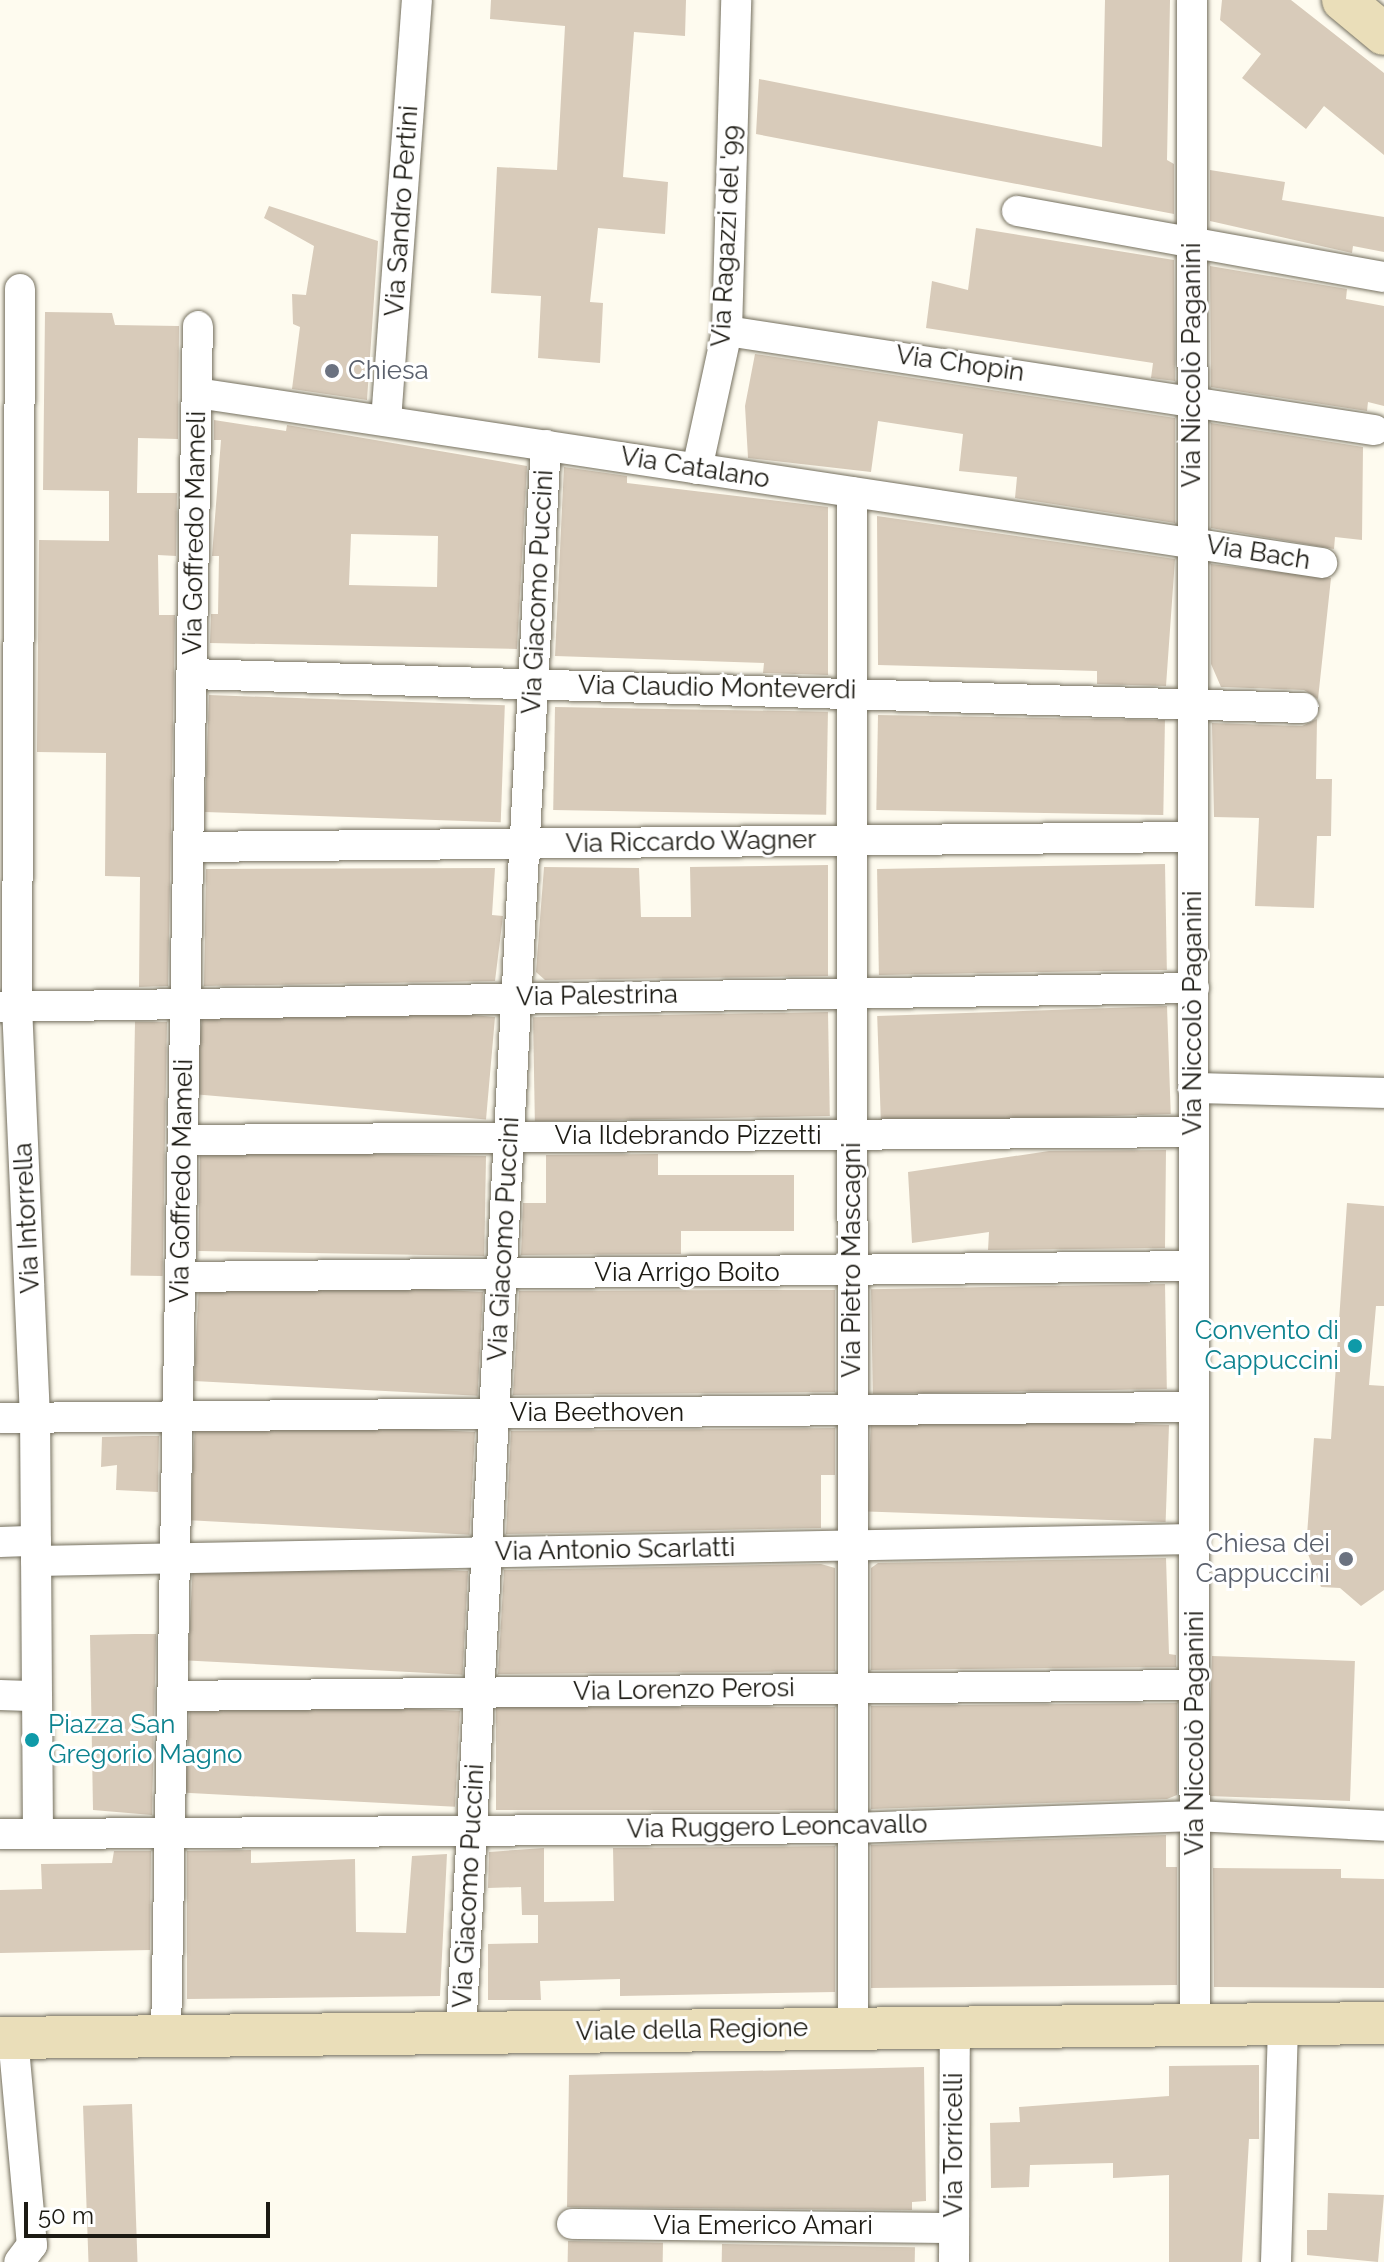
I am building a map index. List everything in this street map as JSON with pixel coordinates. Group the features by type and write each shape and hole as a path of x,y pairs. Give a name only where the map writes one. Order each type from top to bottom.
{"main road":[{"path":"1343,0 1384,34"},
{"name":"Viale della Regione","path":"7,2038 1384,2023"}],"street":[{"name":"Via Sandro Pertini","path":"386,421 417,0"},
{"name":"Via Ragazzi del '99","path":"697,469 727,331 736,0"},
{"name":"Via Niccolò Paganini","path":"1192,0 1195,2025"},
{"path":"1017,211 1192,239 1384,277"},
{"name":"Via Intorrella","path":"20,289 8,1007 35,1418 38,1834"},
{"name":"Via Goffredo Mameli","path":"166,2036 198,326"},
{"name":"Via Chopin","path":"727,331 1192,398 1374,430"},
{"name":"Via Catalano","path":"197,393 1193,543"},
{"name":"Via Giacomo Puccini","path":"461,2033 546,445"},
{"name":"Via Pietro Mascagni","path":"852,492 853,2029"},
{"name":"Via Bach","path":"1193,543 1322,563"},
{"name":"Via Claudio Monteverdi","path":"192,674 1193,701 1303,708"},
{"name":"Via Riccardo Wagner","path":"189,847 1193,837"},
{"name":"Via Palestrina","path":"8,1007 1194,988"},
{"path":"1193,1088 1384,1093"},
{"name":"Via Ildebrando Pizzetti","path":"183,1140 1194,1132"},
{"name":"Via Arrigo Boito","path":"180,1277 1194,1266"},
{"name":"Via Beethoven","path":"0,1418 1194,1407"},
{"name":"Via Antonio Scarlatti","path":"0,1542 36,1551 175,1558 1195,1539"},
{"path":"0,1695 37,1681"},
{"name":"Via Lorenzo Perosi","path":"173,1696 1194,1685"},
{"name":"Via Ruggero Leoncavallo","path":"0,1834 853,1828 1196,1816 1384,1826"},
{"path":"1276,2262 1283,2024"},
{"name":"Via Torricelli","path":"954,2262 955,2028"},
{"path":"7,2038 25,2254"},
{"name":"Via Emerico Amari","path":"572,2224 954,2228"}],"building":[{"path":"491,0 686,0 685,36 634,32 623,177 668,182 665,234 598,228 590,302 603,303 600,363 538,358 541,296 491,293 497,167 557,170 565,26 490,19"},
{"path":"1105,0 1170,0 1167,160 1174,164 1174,214 756,134 759,79 1102,147"},
{"path":"1222,0 1291,0 1384,73 1384,155 1324,106 1306,129 1242,78 1261,54 1220,20"},
{"path":"1210,170 1285,182 1282,200 1384,217 1384,252 1353,246 1352,253 1210,221"},
{"path":"269,206 378,241 367,400 292,389 300,327 293,324 292,294 306,295 314,246 264,218"},
{"path":"976,228 1174,260 1175,381 1151,378 1153,363 926,328 932,281 968,290"},
{"path":"1210,266 1347,289 1346,299 1384,306 1384,406 1368,402 1367,411 1211,387"},
{"path":"45,312 112,313 115,325 179,326 178,439 138,438 137,493 177,493 176,556 158,555 159,615 175,615 168,986 139,987 140,877 105,876 106,753 37,752 39,540 109,541 109,491 43,490"},
{"path":"755,354 1175,418 1175,523 1015,498 1017,477 959,471 963,434 878,421 871,472 748,458 745,406"},
{"path":"214,420 286,431 287,425 527,466 517,649 210,643 211,614 218,614 219,556 212,556 221,440 214,440","holes":["351,534 438,536 437,587 349,585"]},
{"path":"1211,423 1363,447 1362,540 1335,537 1334,549 1211,528"},
{"path":"564,467 627,476 627,483 828,507 828,675 763,673 764,663 555,656"},
{"path":"877,516 1175,559 1166,686 1097,684 1097,671 878,665"},
{"path":"1211,564 1331,578 1318,699 1304,690 1221,687 1211,664"},
{"path":"209,695 505,705 501,822 205,812"},
{"path":"555,707 828,712 826,815 553,810"},
{"path":"878,715 1165,720 1163,815 876,810"},
{"path":"1317,719 1316,779 1332,779 1331,836 1317,836 1314,908 1255,906 1259,818 1214,817 1212,723 1302,726"},
{"path":"1165,864 1167,970 879,975 877,869"},
{"path":"828,865 828,976 545,980 536,972 544,867 639,868 641,917 691,917 690,867"},
{"path":"495,868 492,915 503,916 495,981 204,986 206,869"},
{"path":"204,992 495,1017 486,1120 195,1094"},
{"path":"1167,1006 1171,1114 881,1124 877,1016"},
{"path":"828,1012 830,1116 535,1121 533,1017"},
{"path":"135,1021 167,1022 163,1276 131,1275"},
{"path":"1166,1150 1165,1248 988,1250 989,1232 912,1243 908,1172 1049,1151"},
{"path":"200,1151 486,1156 484,1256 198,1251"},
{"path":"658,1154 658,1175 794,1175 794,1231 681,1231 681,1254 521,1255 523,1203 546,1203 546,1155"},
{"name":"Convento di Cappuccini","path":"1347,1203 1384,1206 1384,1306 1376,1306 1369,1385 1384,1386 1384,1590 1361,1606 1340,1588 1321,1587 1306,1549 1314,1438 1331,1439"},
{"path":"199,1277 483,1292 478,1396 194,1381"},
{"path":"1165,1284 1167,1389 873,1394 871,1289"},
{"path":"835,1290 835,1392 513,1395 519,1291"},
{"path":"871,1415 1169,1425 1166,1522 868,1512"},
{"path":"195,1417 475,1432 470,1535 190,1520"},
{"path":"835,1428 835,1475 821,1475 821,1528 506,1534 511,1431"},
{"path":"159,1436 158,1492 116,1490 117,1465 101,1467 102,1437"},
{"path":"193,1557 468,1571 463,1675 188,1660"},
{"path":"1166,1558 1169,1654 1176,1655 1176,1667 871,1670 871,1568 878,1563"},
{"path":"821,1564 835,1568 835,1671 498,1674 504,1570"},
{"path":"156,1634 152,1815 93,1810 90,1635"},
{"path":"1212,1656 1355,1661 1350,1801 1207,1796"},
{"path":"190,1697 460,1711 455,1807 185,1793"},
{"path":"1177,1703 1177,1795 1167,1799 871,1809 871,1706"},
{"path":"496,1707 835,1707 835,1810 496,1810"},
{"path":"1166,1835 1166,1867 1177,1867 1177,1985 871,1988 871,1845"},
{"path":"835,1846 835,1992 620,1996 620,1979 540,1981 541,2000 488,2000 488,1944 538,1943 538,1915 522,1915 521,1887 488,1888 489,1852 544,1848 544,1902 614,1901 613,1848"},
{"path":"251,1850 251,1863 355,1859 356,1932 406,1933 412,1856 447,1854 440,1996 187,1999 187,1851"},
{"path":"114,1851 151,1851 150,1950 0,1953 0,1890 42,1889 41,1864 112,1863"},
{"path":"1213,1868 1341,1869 1341,1878 1384,1879 1384,1988 1214,1987"},
{"path":"1259,2065 1259,2139 1249,2139 1242,2262 1169,2262 1169,2175 1113,2178 1113,2163 1030,2165 1029,2187 991,2188 990,2123 1020,2122 1019,2107 1169,2096 1169,2066"},
{"path":"924,2067 926,2201 912,2202 912,2210 567,2207 569,2075"},
{"path":"132,2104 138,2262 88,2262 83,2106"},
{"path":"1328,2193 1384,2195 1378,2262 1307,2255 1307,2230 1327,2230"},
{"path":"568,2241 663,2243 663,2262 568,2262"},
{"path":"722,2244 915,2247 915,2262 722,2262"}],"place":[{"name":"Chiesa","path":"332,371"},
{"name":"Convento di Cappuccini","path":"1355,1346"},
{"name":"Chiesa dei Cappuccini","path":"1346,1559"},
{"name":"Piazza San Gregorio Magno","path":"32,1740"}]}
